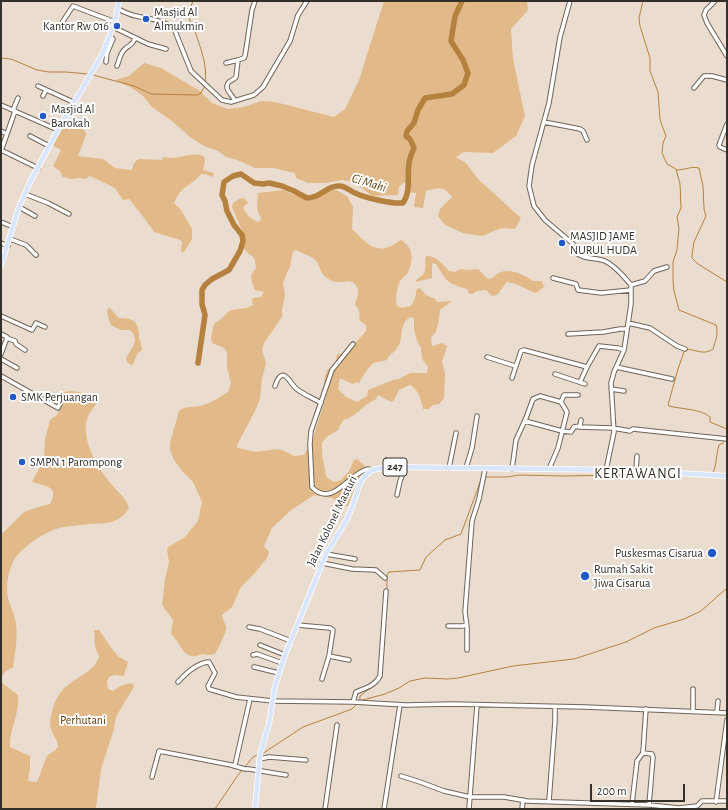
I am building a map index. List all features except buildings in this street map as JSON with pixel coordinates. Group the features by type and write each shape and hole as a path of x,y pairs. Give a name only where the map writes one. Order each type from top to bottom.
{"main road":[{"path":"1,265 3,252 8,246 19,207 49,146 103,53 114,25 119,1"},
{"name":"Jalan Kolonel Masturi","path":"255,809 260,757 269,724 282,663 326,554 352,507 360,483 372,470 382,467 485,468 606,470 727,475"}],"street":[{"path":"226,63 244,58 245,56 252,10 255,1"},
{"path":"118,9 135,16 154,19 171,26 175,32 188,67 193,74 222,100 229,102 254,95 263,87 290,41 295,22 307,1"},
{"path":"570,1 560,37 549,103 532,165 529,186 534,206 546,220 573,244 577,254 587,258 605,261 631,285 631,304 624,350 612,377 611,389 614,432 606,470"},
{"path":"715,1 706,10 704,15 707,23 727,56"},
{"path":"63,21 73,6 114,25 135,38 148,44 166,49"},
{"path":"106,62 107,53 113,39 110,36"},
{"path":"117,66 122,52 124,49 132,45 135,38"},
{"path":"235,101 228,92 227,85 236,77 238,60"},
{"path":"694,88 704,76 712,76 727,80"},
{"path":"38,86 74,102"},
{"path":"44,96 46,90"},
{"path":"18,98 1,150 38,168"},
{"path":"1,107 58,130"},
{"path":"544,122 580,129 587,140"},
{"path":"727,124 719,145 727,150"},
{"path":"1,131 7,134"},
{"path":"30,136 49,146"},
{"path":"25,194 43,200 69,214"},
{"path":"19,207 35,216"},
{"path":"1,222 13,227"},
{"path":"10,239 26,245 36,255"},
{"path":"1,243 8,246"},
{"path":"631,285 645,281 654,271 667,267"},
{"path":"553,278 576,284 578,290 601,294 631,290"},
{"path":"1,316 32,330 36,324 45,327"},
{"path":"628,323 650,328 670,342 685,349"},
{"path":"568,334 627,329"},
{"path":"1,334 15,341 16,344 25,350"},
{"path":"1,354 7,338"},
{"path":"353,344 332,370 310,438 312,487 314,490 322,493 332,492 339,489 362,471 368,469 372,470"},
{"path":"580,382 599,346 624,350"},
{"path":"512,378 515,366 522,351 527,350 587,367"},
{"path":"487,357 515,366"},
{"path":"1,359 17,368"},
{"path":"616,367 672,379"},
{"path":"555,374 585,384"},
{"path":"1,376 58,408 63,397"},
{"path":"275,386 278,378 281,376 286,376 297,390 321,402"},
{"path":"611,389 624,391"},
{"path":"561,402 564,395 578,395"},
{"path":"512,469 516,440 533,399 537,396 561,402 567,412 558,448 549,469"},
{"path":"466,468 472,448 477,416"},
{"path":"579,427 581,420"},
{"path":"525,421 571,432 574,427 613,428 629,431 634,429 727,439"},
{"path":"450,468 456,433"},
{"path":"636,471 637,456"},
{"path":"397,495 401,478 406,467"},
{"path":"467,650 467,584 472,521 479,499 485,468"},
{"path":"326,554 356,559"},
{"path":"322,563 352,569 376,570 384,578"},
{"path":"357,703 356,692 371,685 380,676 386,591"},
{"path":"297,625 330,628 333,630 329,656 322,679"},
{"path":"448,626 466,625"},
{"path":"249,627 260,629 291,641"},
{"path":"260,645 286,654"},
{"path":"253,654 282,663"},
{"path":"329,656 349,660"},
{"path":"178,682 192,669 209,662 215,673 208,686 209,688 225,694 250,699 400,705 477,705 646,709 727,713"},
{"path":"254,668 279,674"},
{"path":"693,689 693,711"},
{"path":"235,766 250,699"},
{"path":"717,712 718,701"},
{"path":"384,809 400,705"},
{"path":"469,809 477,705"},
{"path":"549,801 555,707"},
{"path":"632,804 637,761 643,753 646,709"},
{"path":"716,802 725,759 727,720"},
{"path":"325,809 337,725"},
{"path":"152,777 158,751 244,769 286,775"},
{"path":"643,753 652,754 653,756 649,805"},
{"path":"260,757 269,756 306,760"},
{"path":"401,776 444,792 470,797 504,797 523,800 632,804 679,808 698,806 702,801 727,801"},
{"path":"522,809 523,800"}],"green space":[{"path":"384,1 527,1 528,10 511,29 513,59 525,116 516,136 493,153 464,152 456,157 466,163 478,179 521,218 515,229 501,228 482,236 463,233 445,225 438,216 440,209 452,197 441,188 426,191 423,208 414,207 416,193 408,192 405,182 399,186 398,195 372,196 354,182 342,180 325,183 308,183 296,178 295,173 273,168 255,168 226,157 218,151 204,146 190,137 173,122 152,107 142,95 115,80 129,76 144,63 161,68 200,91 212,103 228,109 244,107 261,101 275,102 334,117 345,109 359,80"},
{"path":"64,124 78,126 85,132 86,135 78,156 103,159 115,168 131,170 137,160 140,159 162,160 163,157 172,158 194,155 202,155 205,158 203,170 214,173 212,177 206,174 201,174 180,192 174,203 181,210 192,229 192,239 184,252 181,252 182,242 180,240 154,232 129,199 123,200 115,188 90,176 85,179 71,179 63,177 60,171 53,166 61,150 52,145"},
{"path":"284,190 294,195 317,197 330,190 336,190 347,196 353,207 352,229 369,244 374,247 386,248 401,240 405,243 412,255 412,260 407,274 401,280 397,290 397,306 402,308 411,306 417,289 420,288 426,295 435,299 437,302 452,301 440,310 437,329 432,337 432,346 442,343 447,346 442,362 445,374 444,398 439,404 433,405 429,409 423,409 418,392 410,385 399,390 394,400 391,402 378,395 375,400 367,404 352,416 343,420 338,430 322,442 322,454 326,476 335,482 341,480 349,471 354,460 357,459 365,466 348,506 342,506 332,498 314,495 290,511 272,528 264,546 269,552 267,558 241,587 232,607 222,615 226,629 215,654 191,656 184,651 171,634 173,620 162,605 165,579 169,562 168,547 184,538 198,521 202,502 193,482 174,460 170,450 170,443 179,411 187,407 200,406 228,392 231,383 227,367 227,352 224,348 212,343 211,337 214,324 229,311 247,308 253,305 253,298 261,297 264,292 255,290 251,276 256,269 255,261 254,258 244,249 244,235 232,207 233,203 241,198 245,199 248,203 243,207 245,212 259,222 261,218 257,203 258,193","holes":["296,250 313,258 324,275 332,281 349,281 355,284 358,292 355,305 358,308 360,316 359,320 366,325 366,331 345,355 337,355 336,358 338,360 338,366 335,369 328,369 325,375 324,385 328,391 313,438 304,455 294,456 278,449 255,452 238,448 237,445 260,399 262,379 266,363 262,350 264,343 282,317 285,295 283,283 290,268 293,251","410,317 414,318 414,329 417,341 421,348 422,359 428,367 427,373 410,373 399,379 368,390 367,396 357,402 346,397 338,389 340,378 352,384 359,382 359,385 363,376 373,363 387,360 396,350 401,340 402,328"]},
{"path":"426,256 433,257 442,263 449,271 455,272 460,269 478,269 488,279 503,271 512,271 522,274 533,281 542,281 544,287 536,293 507,282 497,295 492,296 486,290 469,294 467,289 448,281 436,264 433,263 432,278 415,282 425,271"},
{"path":"109,307 119,318 132,320 137,324 142,350 137,354 133,365 128,363 126,358 134,344 135,337 130,330 121,330 111,325 107,313"},
{"name":"Perhutani","path":"72,391 89,396 96,404 89,414 86,423 86,433 91,452 101,471 124,498 129,508 121,518 112,522 59,528 49,532 33,541 20,552 13,562 9,574 7,592 17,629 16,640 13,667 4,673 2,683 18,695 10,747 30,756 28,781 37,782 47,756 58,747 50,726 52,710 56,700 68,685 96,664 99,657 95,646 94,630 99,630 119,657 128,662 124,676 114,675 109,677 107,682 108,689 113,691 122,685 127,684 133,684 134,687 115,721 114,729 101,769 96,809 1,809 1,535 24,512 50,504 53,498 50,488 32,482 44,459 45,440 50,420 57,415 61,407 60,397 63,392"}],"waterway":[{"path":"193,1 189,18 203,56 206,76 205,83"},
{"name":"Ci Mahi","path":"198,363 205,315 202,304 202,290 212,279 229,270 240,251 243,241 242,235 234,225 227,211 222,195 224,182 233,176 241,174 254,183 269,183 282,186 307,198 316,196 328,189 341,186 372,199 392,203 403,203 407,194 409,162 414,148 410,139 406,136 407,131 414,123 418,110 425,98 452,94 464,85 468,73 463,60 451,41 455,16 462,1"},
{"path":"643,1 639,18 650,58 650,71 658,92 660,120 666,136 663,143 662,153 667,164 676,169 680,184 681,208 677,217 679,228 677,250 673,262 674,291 679,310 716,325 717,331 713,349 710,351 703,352 685,349 668,405 702,412 710,417 710,422 727,429"},
{"path":"1,58 11,59 37,70 88,74"},
{"path":"93,75 134,86 151,94 197,95 200,94 205,86"},
{"path":"677,170 693,167 699,168 703,186 704,209 706,216 694,242 692,258 698,264 727,282"},
{"path":"713,473 719,445 723,443 724,439"},
{"path":"485,477 507,477 519,475 622,475 625,472"},
{"path":"387,590 387,575 389,572 420,570 426,557 445,540 461,534 482,477"},
{"path":"359,701 385,694 410,681 425,678 458,678 513,666 574,659 626,642 654,628 684,619 701,611 727,588"},
{"path":"360,700 360,696 370,688"},
{"path":"262,754 303,727 352,709 357,704"},
{"path":"244,768 253,757 257,755"},
{"path":"215,809 242,770"}],"place":[{"name":"Masjid Al Almukmin","path":"146,19"},
{"name":"Kantor Rw 016","path":"117,26"},
{"name":"Masjid Al Barokah","path":"43,116"},
{"name":"MASJID JAME NURUL HUDA","path":"562,243"},
{"name":"SMK Perjuangan","path":"13,397"},
{"name":"SMPN 1 Parompong","path":"22,462"},
{"name":"Puskesmas Cisarua","path":"712,553"},
{"name":"Rumah Sakit Jiwa Cisarua","path":"585,576"}],"district":[{"name":"KERTAWANGI","path":"638,474"}]}
